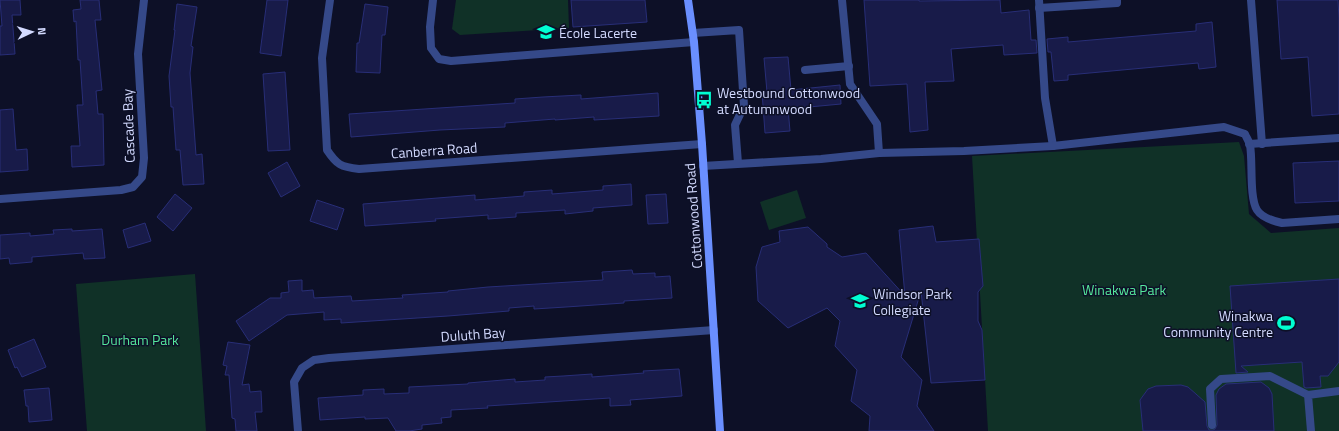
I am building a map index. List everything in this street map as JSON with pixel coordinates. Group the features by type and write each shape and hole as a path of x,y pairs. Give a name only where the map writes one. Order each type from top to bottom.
{"street":[{"name":"Cascade Bay","path":"0,199 122,190 132,187 142,177 144,158 138,54 144,0"},
{"name":"Canberra Road","path":"330,0 322,58 327,150 336,162 345,168 359,169 702,144"},
{"path":"433,0 430,27 431,48 439,59 451,62 693,38 739,30 744,106 735,125 738,164"},
{"name":"Cottonwood Road","path":"688,0 693,38 702,144 720,431"},
{"path":"842,0 850,84 876,124 879,153"},
{"path":"1053,146 1045,98 1039,4 1117,3 1117,0"},
{"path":"1251,0 1262,144"},
{"path":"806,70 849,66"},
{"path":"703,166 821,159 879,153 964,151 1053,146 1224,127 1245,134 1250,144 1254,198 1257,210 1264,217 1282,223 1339,219"},
{"path":"1250,144 1339,138"},
{"name":"Duluth Bay","path":"298,431 294,382 302,368 314,360 337,357 714,330"},
{"path":"1212,425 1210,389 1221,379 1270,376 1308,395 1339,391"},
{"path":"1308,395 1311,431"}],"green space":[{"path":"456,0 568,0 569,28 460,35 452,29"},
{"name":"Winakwa Park","path":"1239,142 1244,156 1249,214 1271,233 1339,228 1339,431 988,431 972,156"},
{"path":"797,190 806,218 769,230 760,202"},
{"name":"Durham Park","path":"195,274 206,431 87,431 76,284"}],"building":[{"path":"0,0 20,0 21,15 12,15 15,54 0,55 0,26 2,26"},
{"path":"80,0 99,0 101,20 95,20 102,90 96,91 98,114 103,114 104,165 72,167 71,146 80,146 77,105 83,105 80,60 78,60 76,21 74,22 73,10 81,9"},
{"path":"267,0 288,0 281,56 260,53"},
{"path":"571,0 645,0 647,22 573,27"},
{"path":"864,0 1000,0 1001,13 1029,10 1031,40 1036,40 1037,53 1004,55 1003,45 951,49 954,81 925,82 928,130 910,132 907,84 870,86"},
{"path":"1277,0 1338,0 1339,114 1312,116 1308,57 1281,59"},
{"path":"177,4 197,7 191,46 193,47 190,73 196,155 202,154 204,184 183,185 180,150 176,150 169,76"},
{"path":"365,4 388,7 385,35 382,35 380,73 356,72 357,43 359,43"},
{"path":"1212,22 1216,67 1199,69 1198,63 1068,75 1068,80 1054,81 1051,52 1048,52 1047,39 1068,37 1068,42 1196,31 1196,24"},
{"path":"788,57 791,90 840,85 841,104 788,109 790,131 765,133 762,92 767,92 764,58"},
{"path":"285,72 290,150 268,151 263,74"},
{"path":"658,93 659,116 594,120 594,117 555,119 505,123 505,127 440,130 351,137 349,114 515,103 515,99 543,97 581,95 581,99"},
{"path":"13,109 16,150 27,149 28,170 0,172 0,110"},
{"path":"1339,161 1339,201 1295,203 1293,163"},
{"path":"287,162 300,186 281,197 268,173"},
{"path":"631,184 632,205 593,208 593,211 565,214 565,210 516,213 516,217 488,219 488,215 435,219 436,221 365,226 363,204 475,195 475,200 524,196 524,192 552,190 552,194 603,190 603,186"},
{"path":"175,194 192,208 173,231 157,217"},
{"path":"666,194 668,223 648,224 646,195"},
{"path":"317,200 344,209 337,230 310,221"},
{"path":"145,223 151,241 128,248 123,230"},
{"path":"933,226 936,242 979,239 983,286 978,292 978,321 982,330 985,380 931,383 921,291 901,357 922,380 917,406 934,431 869,431 870,416 851,401 857,370 835,346 840,321 827,308 788,328 758,301 756,267 762,247 780,242 779,231 808,227 827,244 827,247 842,257 866,253 905,296 899,230"},
{"path":"72,229 72,231 102,229 105,258 84,259 83,253 32,257 32,262 10,264 9,258 0,259 0,235 30,233 30,236 54,234 53,230"},
{"path":"632,270 633,274 655,273 655,277 670,276 672,298 534,309 534,306 509,308 509,311 341,323 341,319 324,320 324,312 287,315 249,341 236,321 270,298 281,298 281,293 289,292 288,281 302,280 302,291 313,290 314,298 351,296 352,301 403,298 402,295 448,292 488,287 603,280 602,272"},
{"name":"Winakwa Community Centre","path":"1339,279 1339,362 1328,376 1320,376 1321,387 1304,387 1302,362 1241,366 1248,372 1236,373 1230,286"},
{"path":"34,339 46,367 22,377 17,367 15,368 8,350"},
{"path":"228,342 250,345 242,385 249,384 250,392 261,391 262,412 255,412 257,431 236,431 235,419 232,418 229,375 225,375 227,366 223,365"},
{"path":"679,369 682,396 630,400 631,405 610,406 610,398 487,406 488,408 451,410 451,417 441,418 442,423 422,425 422,429 409,431 396,431 388,418 365,419 365,417 320,420 318,398 363,395 363,390 384,389 384,394 409,393 409,387 468,384 515,379 515,382 545,380 545,377 592,374 592,377 644,373 643,371"},
{"path":"1261,382 1269,388 1272,394 1274,431 1143,431 1140,400 1148,389 1156,386 1181,385 1188,387 1205,402 1207,426 1209,430 1213,430 1217,425 1216,395 1219,389 1226,384"},
{"path":"49,388 52,420 29,422 28,406 26,406 24,390"}],"place":[{"name":"École Lacerte","path":"546,32"},
{"name":"Westbound Cottonwood at Autumnwood","path":"704,100"},
{"name":"Windsor Park Collegiate","path":"860,301"},
{"name":"Winakwa Community Centre","path":"1286,323"}]}
